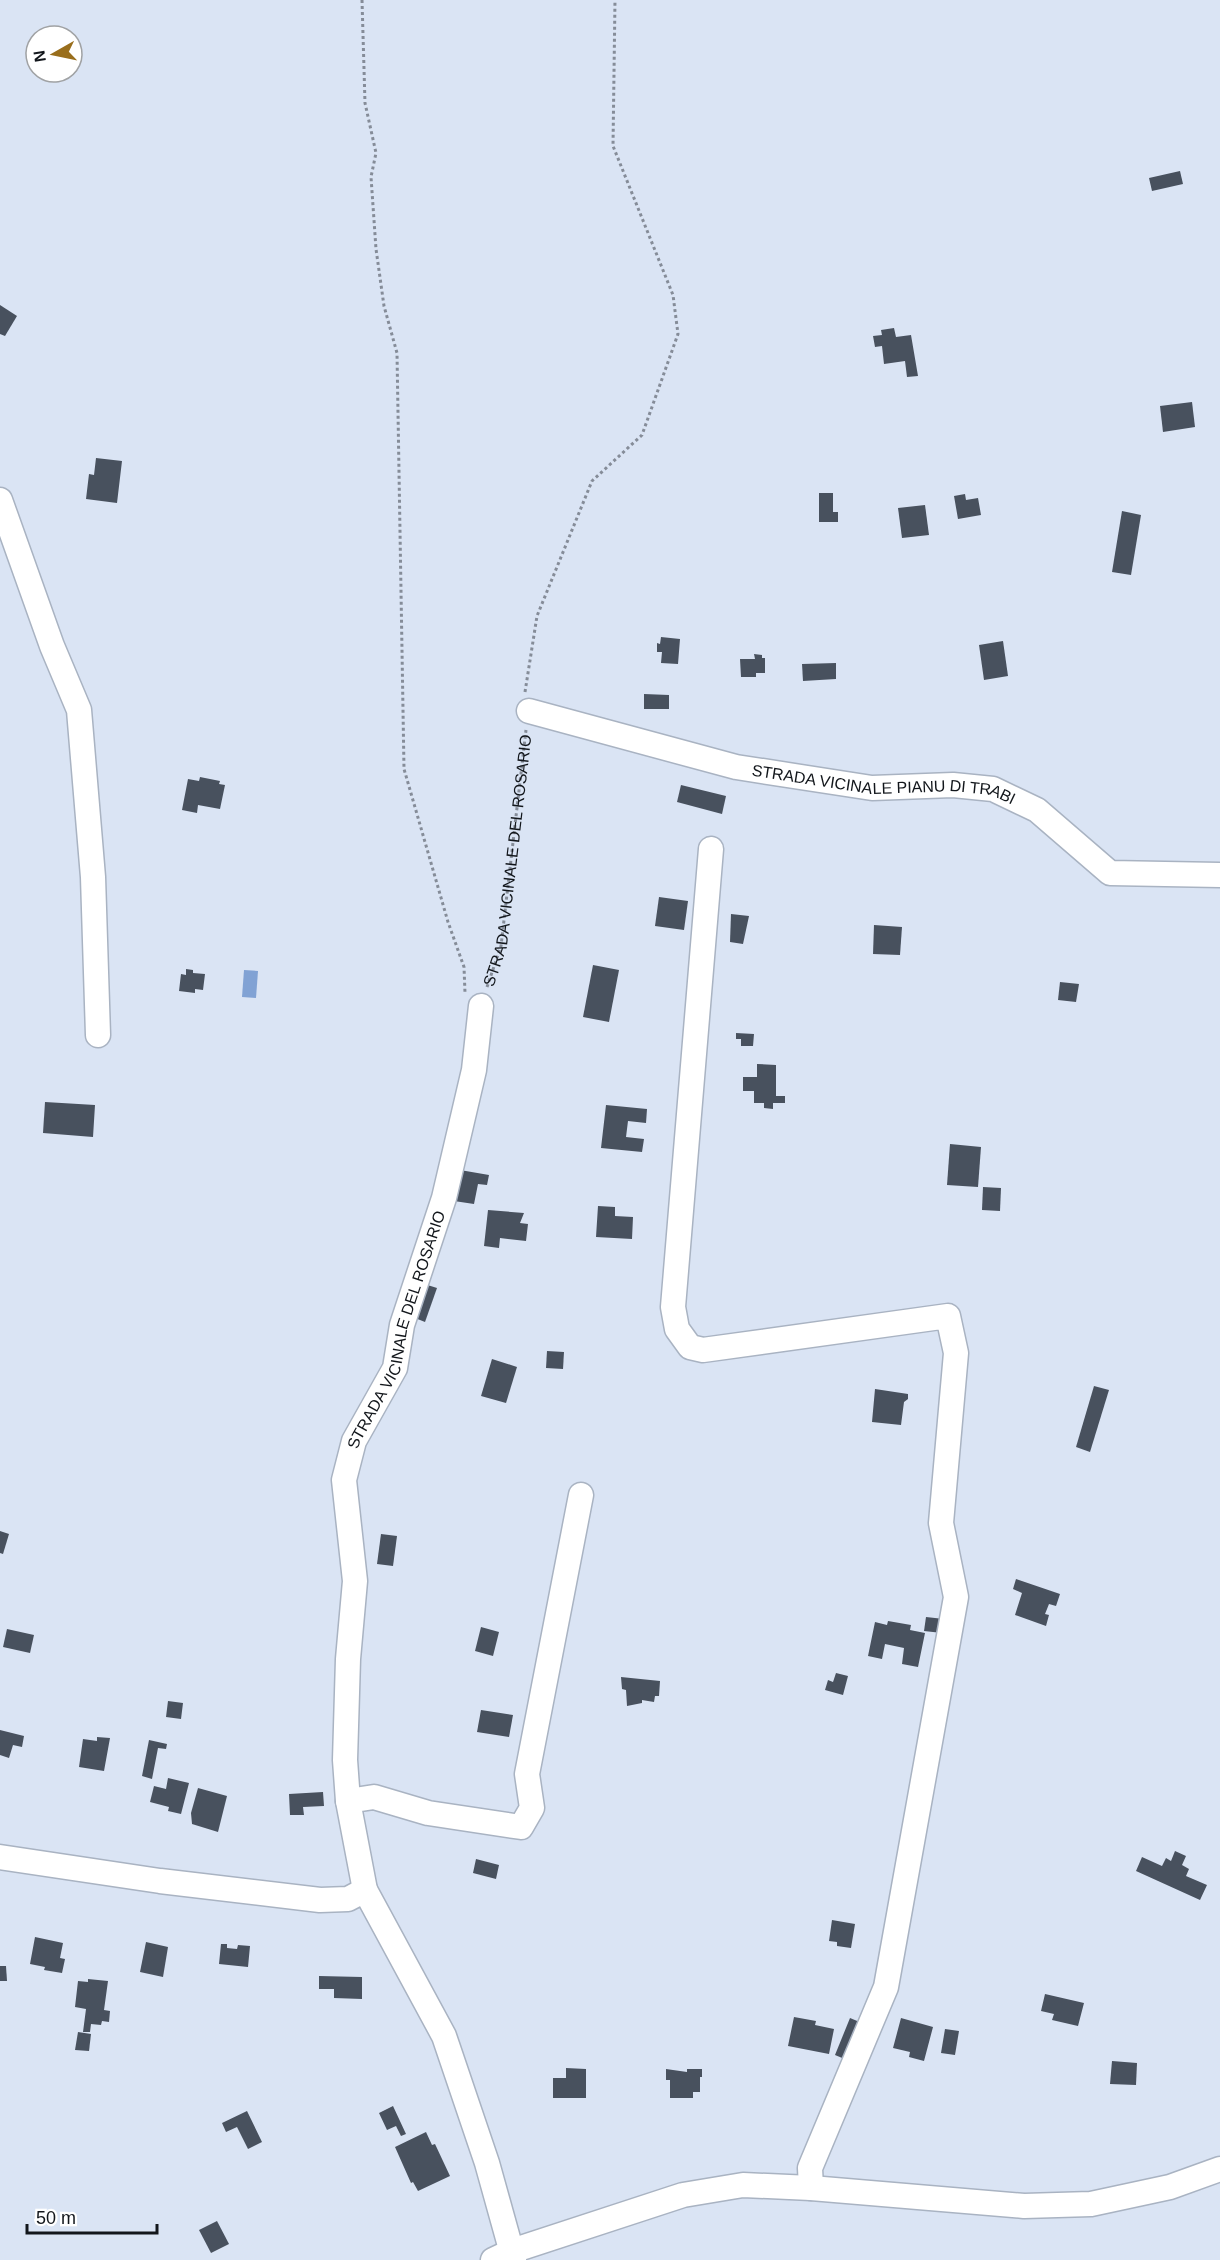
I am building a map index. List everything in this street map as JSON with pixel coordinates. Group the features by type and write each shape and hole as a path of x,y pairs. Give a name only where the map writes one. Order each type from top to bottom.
{"street":[{"path":"0,500 52,646 79,710 93,877 98,1035"},
{"name":"STRADA VICINALE PIANU DI TRABI","path":"529,711 736,767 872,788 953,785 993,789 1037,810 1110,873 1220,875"},
{"path":"711,849 673,1307 677,1329 690,1347 703,1350 948,1316 956,1353 941,1524 956,1597 886,1987 810,2168 811,2188"},
{"name":"STRADA VICINALE DEL ROSARIO","path":"473,1004 474,1070 444,1198 402,1326 395,1368 354,1441 344,1480 355,1581 348,1659 345,1760 348,1801 365,1890 444,2036 487,2163 506,2257"},
{"path":"348,1801 374,1797 428,1813 521,1827 532,1808 527,1774 581,1495"},
{"path":"0,1857 160,1881 320,1900 348,1899 365,1890"},
{"path":"506,2257 683,2195 743,2185 811,2188 1024,2205 1091,2204 1170,2187 1220,2169"}],"path":[{"path":"362,0 365,103 376,153 371,177 376,249 384,306 397,353 404,770 448,922 464,967 473,1004"},
{"name":"STRADA VICINALE DEL ROSARIO","path":"473,1004 501,946 521,761 529,711 524,699 537,616 592,481 642,435 678,334 673,295 613,146 615,0"}],"water":[{"path":"244,970 258,971 256,998 242,997"}],"building":[{"path":"1180,171 1183,184 1152,191 1149,178"},
{"path":"0,305 17,316 5,336 0,334"},
{"path":"894,328 896,337 911,335 918,376 907,377 905,361 884,364 882,346 875,347 873,336 882,335 881,330"},
{"path":"1192,402 1195,427 1163,432 1160,406"},
{"path":"96,458 122,461 117,503 86,499 89,474 94,475"},
{"path":"819,493 833,493 833,512 838,512 838,522 819,522"},
{"path":"965,494 966,500 978,498 981,515 958,519 954,496"},
{"path":"925,505 929,535 902,538 898,508"},
{"path":"1122,511 1141,515 1131,575 1112,572"},
{"path":"661,637 680,639 678,664 661,663 662,652 657,652 657,643 660,644"},
{"path":"1003,641 1008,676 984,680 979,645"},
{"path":"754,654 765,658 765,673 756,673 756,677 741,677 740,659 755,659"},
{"path":"836,663 836,679 803,681 802,664"},
{"path":"644,694 669,695 669,709 644,709"},
{"path":"200,777 220,781 219,784 225,785 220,809 198,805 197,813 182,810 188,779 199,781"},
{"path":"681,785 726,796 722,814 677,802"},
{"path":"659,897 688,901 684,930 655,926"},
{"path":"731,914 749,916 743,944 730,942"},
{"path":"874,925 902,927 900,955 873,954"},
{"path":"593,965 619,970 609,1022 583,1017"},
{"path":"186,969 193,970 193,973 205,974 203,990 195,989 195,993 179,991 181,974 186,975"},
{"path":"1060,982 1079,984 1076,1002 1058,1000"},
{"path":"736,1033 754,1034 753,1046 741,1046 741,1039 736,1039"},
{"path":"757,1064 776,1065 776,1096 785,1096 785,1103 773,1103 773,1109 764,1108 764,1103 754,1103 754,1091 743,1091 743,1077 757,1077"},
{"path":"45,1102 95,1105 93,1137 43,1133"},
{"path":"606,1105 647,1109 646,1123 628,1121 626,1137 644,1139 642,1152 601,1148"},
{"path":"950,1144 981,1147 978,1187 947,1185"},
{"path":"460,1170 489,1175 487,1185 478,1184 474,1204 454,1201"},
{"path":"983,1187 1001,1188 1000,1211 982,1210"},
{"path":"598,1206 615,1207 615,1216 633,1217 632,1239 596,1237"},
{"path":"488,1210 524,1213 520,1223 528,1224 526,1241 500,1238 499,1248 484,1246"},
{"path":"421,1283 437,1288 425,1322 410,1316"},
{"path":"547,1351 564,1352 563,1369 546,1368"},
{"path":"492,1359 517,1367 506,1403 481,1396"},
{"path":"1094,1386 1109,1390 1090,1452 1076,1447"},
{"path":"875,1389 908,1394 908,1399 904,1402 901,1425 872,1422"},
{"path":"0,1531 9,1534 3,1554 0,1553"},
{"path":"381,1534 397,1536 393,1566 377,1564"},
{"path":"1016,1579 1060,1594 1056,1606 1049,1604 1045,1614 1049,1615 1046,1626 1015,1615 1022,1593 1013,1589"},
{"path":"926,1617 944,1619 942,1633 924,1631"},
{"path":"888,1621 911,1625 910,1630 925,1633 918,1667 902,1664 904,1648 885,1644 882,1659 868,1656 875,1622 887,1625"},
{"path":"481,1627 499,1632 493,1656 475,1651"},
{"path":"7,1629 34,1635 30,1653 3,1647"},
{"path":"836,1673 848,1676 843,1695 825,1690 828,1680 833,1682"},
{"path":"621,1677 660,1681 659,1696 655,1696 654,1702 642,1700 642,1703 627,1706 626,1690 622,1689"},
{"path":"168,1701 183,1703 181,1719 166,1717"},
{"path":"481,1710 513,1715 509,1737 477,1732"},
{"path":"0,1730 24,1736 22,1747 13,1745 9,1758 0,1755"},
{"path":"97,1737 110,1738 104,1771 79,1767 83,1739 97,1741"},
{"path":"149,1740 167,1744 166,1749 158,1748 152,1779 142,1776"},
{"path":"168,1778 189,1783 181,1814 168,1811 169,1807 150,1802 154,1786 166,1789"},
{"path":"198,1788 227,1796 218,1832 192,1824 191,1813"},
{"path":"323,1792 324,1806 303,1807 304,1815 290,1815 289,1794"},
{"path":"1175,1851 1186,1856 1182,1865 1189,1869 1186,1876 1207,1885 1200,1900 1136,1871 1142,1857 1162,1866 1166,1858 1171,1861"},
{"path":"476,1859 499,1865 496,1879 473,1873"},
{"path":"832,1920 855,1924 851,1948 837,1946 837,1942 829,1941"},
{"path":"35,1937 63,1943 60,1958 65,1959 62,1973 44,1970 45,1967 30,1964"},
{"path":"146,1942 168,1947 163,1977 140,1972"},
{"path":"221,1944 227,1944 227,1948 237,1949 238,1945 250,1946 248,1967 219,1964"},
{"path":"0,1966 6,1966 7,1981 0,1981"},
{"path":"319,1976 362,1977 362,1999 334,1998 334,1989 319,1989"},
{"path":"88,1979 108,1981 104,2010 110,2011 109,2022 102,2021 101,2025 91,2024 90,2032 83,2032 86,2009 75,2007 78,1981 88,1982"},
{"path":"1045,1994 1084,2003 1078,2026 1052,2020 1054,2014 1041,2011"},
{"path":"794,2017 816,2021 815,2025 834,2029 829,2054 788,2046"},
{"path":"850,2018 862,2023 847,2060 835,2055"},
{"path":"901,2018 933,2027 924,2061 909,2057 910,2052 893,2048"},
{"path":"945,2029 959,2031 955,2055 941,2053"},
{"path":"78,2032 91,2034 89,2051 75,2050"},
{"path":"1112,2061 1137,2063 1136,2085 1110,2084"},
{"path":"566,2068 586,2069 586,2098 553,2098 553,2078 566,2078"},
{"path":"666,2069 687,2072 687,2069 702,2069 700,2092 693,2092 693,2098 670,2098 670,2080 666,2080"},
{"path":"393,2106 406,2134 401,2136 396,2126 387,2130 379,2113"},
{"path":"247,2111 262,2142 248,2149 237,2127 226,2132 222,2123"},
{"path":"426,2132 432,2145 435,2144 450,2176 418,2191 413,2182 411,2183 395,2147"},
{"path":"217,2221 229,2244 211,2253 199,2230"}]}
